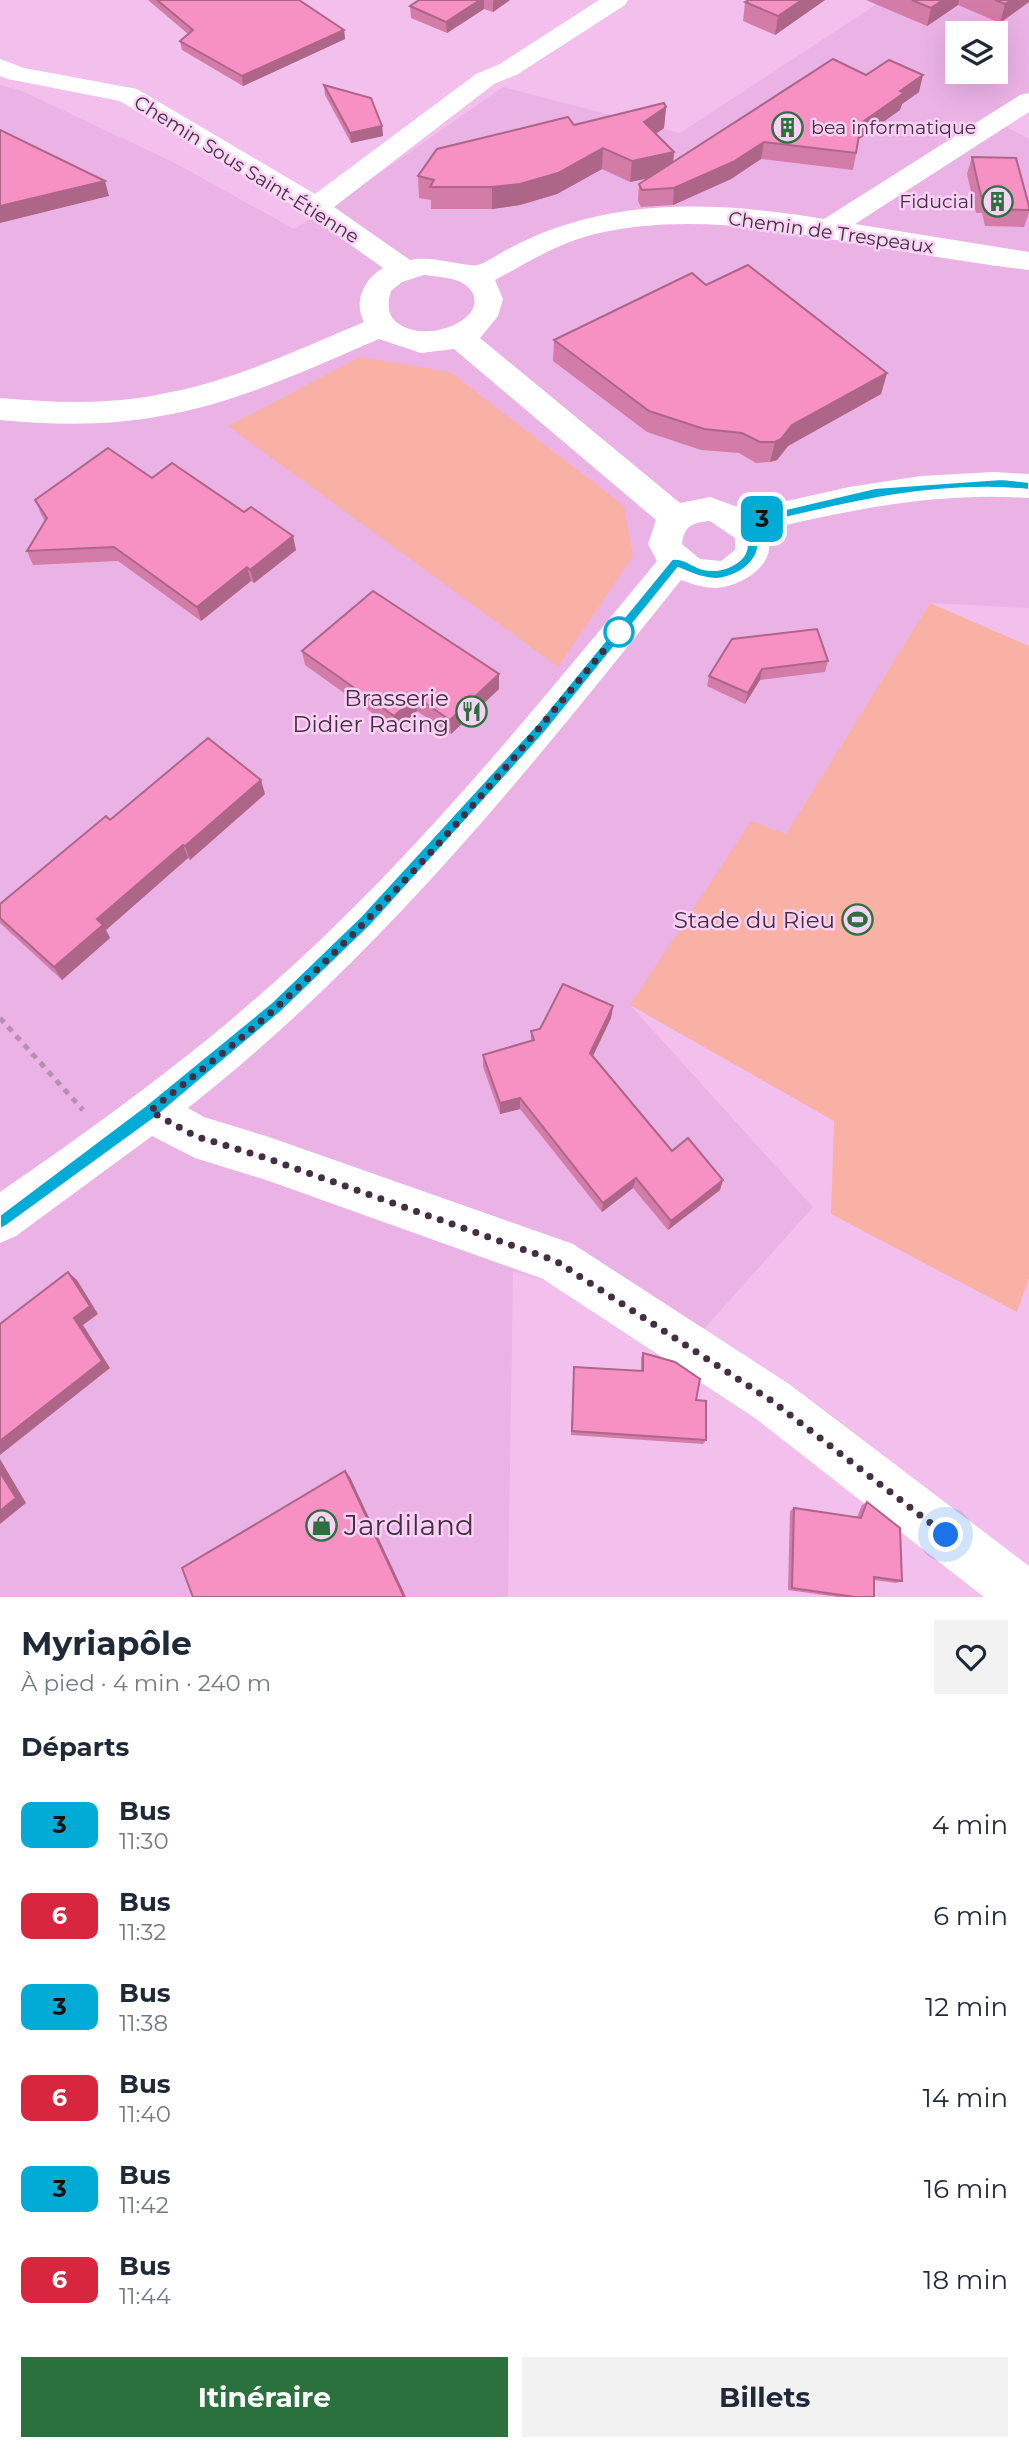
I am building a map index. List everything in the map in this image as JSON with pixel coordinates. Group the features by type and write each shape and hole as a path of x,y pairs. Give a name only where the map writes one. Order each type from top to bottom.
{"street":[{"path":"316,207 485,79 509,69 614,0"},
{"name":"Chemin Sous Saint-Étienne","path":"0,67 17,74 128,95 316,207 405,270"},
{"path":"827,230 1029,101"},
{"name":"Chemin de Trespeaux","path":"476,278 525,252 590,226 653,215 732,215 1029,261"},
{"path":"443,266 476,278 486,290 490,303 486,316 475,328 458,337 424,342 400,337 381,326 373,314 372,301 377,288 405,270 443,266"},
{"path":"0,409 69,412 122,410 186,400 306,359 381,326"},
{"path":"458,337 676,518"},
{"path":"744,523 875,492 1002,483 1029,486"},
{"path":"710,509 723,511 744,523 751,533 753,544 750,555 743,564 718,574 703,573 676,562 665,544 668,525 686,512 710,509"},
{"path":"0,1220 150,1111 277,1007 366,921 541,727 676,562"},
{"path":"150,1111 195,1136 269,1159 556,1261 772,1401 1027,1597"}],"path":[{"path":"0,1018 112,1141"}],"shaded area":[{"path":"883,0 1029,0 1029,96 994,120 1029,139 1029,608 930,603 786,834 630,1005 813,1207 705,1328 513,1271 508,1597 0,1597 0,85 20,90 175,163 294,229 337,203 503,87 680,133"},
{"path":"360,357 450,372 624,506 633,556 558,667 228,426"},
{"name":"Stade du Rieu","path":"930,603 1029,646 1029,1278 1017,1312 831,1214 834,1121 630,1005 751,821 786,834"}],"building":[{"path":"157,0 299,0 344,30 242,76 180,41 193,30"},
{"path":"419,0 480,0 446,22 410,6"},
{"path":"802,0 778,16 745,2"},
{"path":"912,0 943,0 931,8"},
{"path":"995,0 1011,0 1005,4"},
{"path":"833,59 866,75 889,60 923,75 900,91 904,93 861,123 856,153 764,142 733,162 674,188 642,190 639,184"},
{"path":"324,85 371,98 382,126 350,133"},
{"path":"664,103 666,107 644,122 674,152 632,161 603,148 558,173 520,184 492,187 430,187 434,180 418,176 437,149 568,117 574,125"},
{"path":"0,130 105,181 0,206"},
{"path":"972,157 1016,158 1029,210 990,209 988,196 981,196"},
{"path":"748,265 887,373 792,425 781,439 775,442 760,442 742,433 704,429 649,411 554,340 692,273 706,285"},
{"path":"108,448 152,478 172,463 244,512 251,507 293,536 250,570 247,567 197,607 114,547 27,551 47,518 35,500"},
{"path":"373,591 499,674 450,720 416,697 394,716 302,651"},
{"path":"817,629 828,661 762,669 748,693 709,676 732,639"},
{"path":"208,738 261,780 97,919 103,925 54,967 0,918 0,904 106,816 110,820"},
{"path":"563,984 613,1006 590,1053 672,1151 688,1138 723,1180 671,1221 636,1178 603,1203 520,1098 500,1103 483,1055 534,1040 531,1031 540,1029"},
{"path":"68,1272 90,1306 74,1318 102,1361 0,1441 0,1324"},
{"path":"643,1353 675,1362 700,1379 696,1400 706,1401 706,1440 572,1431 574,1367 643,1371"},
{"name":"Jardiland","path":"345,1471 404,1597 193,1597 182,1568"},
{"path":"0,1472 16,1498 0,1511"},
{"path":"867,1502 900,1528 902,1581 874,1577 874,1597 792,1588 794,1508 861,1518"}],"bus line":[{"name":"3","path":"0,1220 150,1111 277,1007 366,921 541,727 676,562 703,573 718,574 732,570 743,564 750,555 753,544 751,533 744,523 875,492 1002,483 1029,486"}],"place":[{"name":"bea informatique","path":"788,127"},
{"name":"Fiducial","path":"997,201"},
{"name":"Brasserie Didier Racing","path":"472,711"},
{"name":"Stade du Rieu","path":"858,920"},
{"name":"Jardiland","path":"321,1525"}],"route":[{"path":"619,632 458,822 366,921 277,1007 150,1111 195,1136 269,1159 556,1261 772,1401 946,1535"}]}
